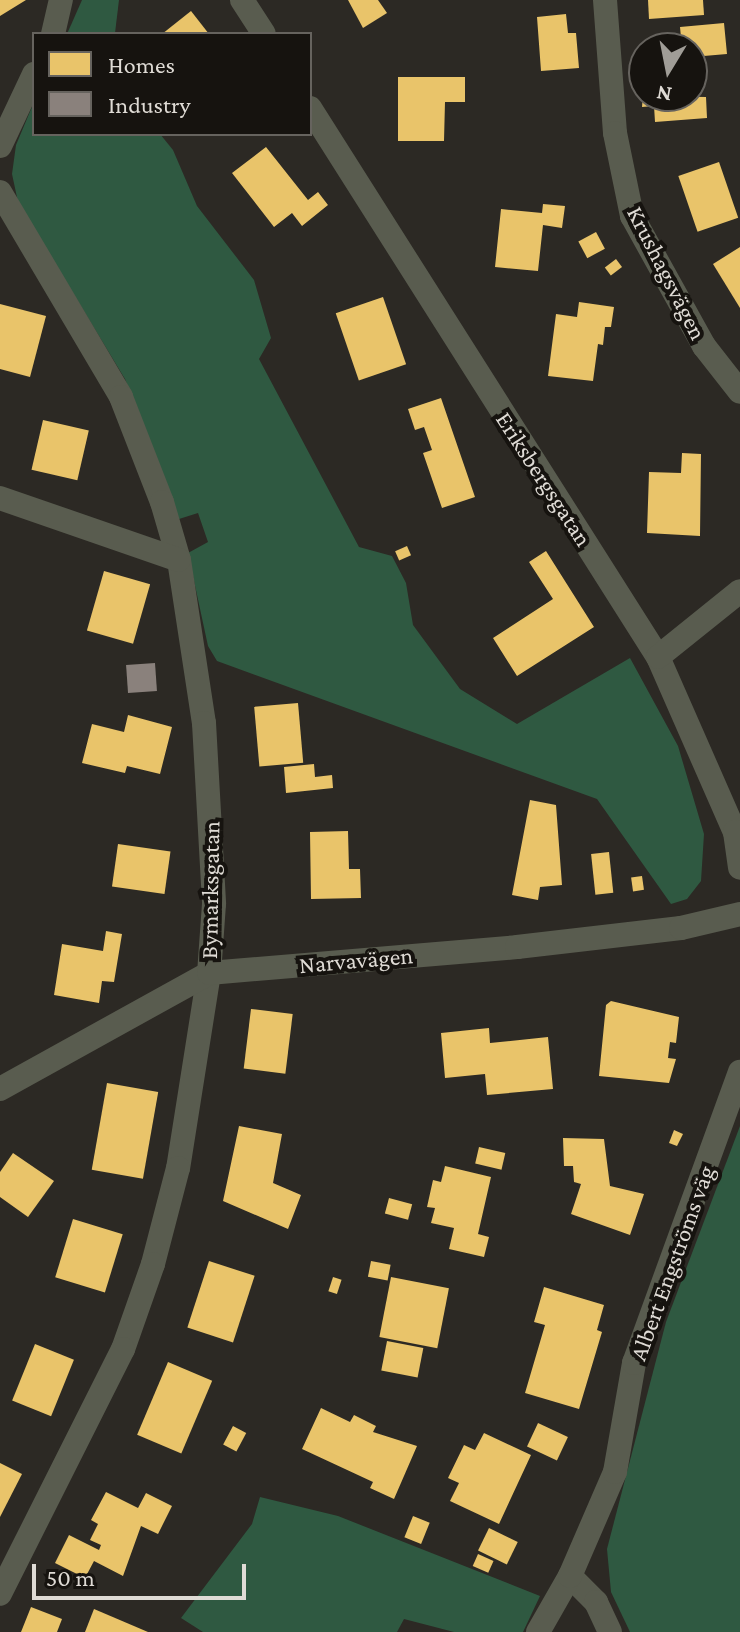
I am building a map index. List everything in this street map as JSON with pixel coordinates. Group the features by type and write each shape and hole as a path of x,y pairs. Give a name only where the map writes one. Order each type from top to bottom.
{"street":[{"path":"53,32 61,0"},
{"path":"242,0 263,32"},
{"name":"Krushagsvägen","path":"605,0 615,133 632,216 704,346 740,392"},
{"path":"0,146 32,78"},
{"name":"Eriksbergsgatan","path":"312,111 658,657 735,832 740,868"},
{"name":"Bymarksgatan","path":"0,192 121,397 179,560 211,806 214,904 209,973 178,1168 153,1264 123,1349 0,1594"},
{"path":"0,498 179,560"},
{"path":"658,657 740,591"},
{"name":"Narvavägen","path":"0,1089 209,973 532,945 681,928 740,914"},
{"name":"Albert Engströms väg","path":"538,1632 570,1576 615,1472 634,1363 740,1072"},
{"path":"570,1576 596,1602 610,1632"}],"green space":[{"path":"82,0 119,0 115,32 68,32"},
{"path":"32,107 32,136 162,136 173,150 197,206 254,280 271,338 259,359 359,547 392,556 406,583 413,625 460,689 517,724 630,658 678,746 704,834 701,881 687,899 671,904 597,799 217,661 208,646 188,553 208,542 198,513 179,519 125,379 18,202 12,174 16,145"},
{"path":"740,1126 740,1632 630,1632 611,1592 607,1549 666,1322"},
{"path":"260,1497 338,1516 540,1596 523,1632 454,1632 404,1619 397,1632 203,1632 181,1618 252,1524"}],"building: Homes":[{"path":"0,0 26,0 0,16"},
{"path":"348,0 378,0 387,13 363,28"},
{"path":"648,0 703,0 704,15 649,19"},
{"path":"191,11 207,32 165,32"},
{"path":"566,14 568,33 576,33 579,68 541,71 537,17"},
{"path":"724,23 727,54 708,56 708,32 680,32 680,27"},
{"path":"398,77 465,77 465,102 445,102 444,141 398,141"},
{"path":"654,112 707,112 707,118 655,122"},
{"path":"266,147 308,200 318,192 328,205 302,226 292,213 274,227 232,173"},
{"path":"719,162 738,218 698,232 678,176"},
{"path":"543,204 565,206 562,228 543,225 538,271 495,267 501,209 542,213"},
{"path":"596,232 605,249 587,258 578,241"},
{"path":"740,247 740,308 713,264"},
{"path":"616,259 622,267 611,275 605,267"},
{"path":"383,297 406,364 359,380 336,313"},
{"path":"579,302 614,307 611,327 605,327 603,345 598,344 593,381 548,376 556,314 577,317"},
{"path":"0,304 46,316 30,377 0,369"},
{"path":"441,398 475,497 442,508 423,453 432,450 424,427 415,430 408,409"},
{"path":"43,420 89,431 77,480 32,470"},
{"path":"682,453 701,454 700,536 647,533 649,472 681,473"},
{"path":"407,546 411,555 399,560 395,551"},
{"path":"546,551 594,627 517,676 493,638 553,599 529,562"},
{"path":"104,571 150,584 133,644 87,631"},
{"path":"298,703 303,763 259,767 254,707"},
{"path":"128,715 172,727 160,774 127,766 125,773 82,763 92,724 124,732"},
{"path":"314,764 315,777 332,775 333,788 286,793 284,767"},
{"path":"530,800 556,805 562,885 540,887 538,900 512,895"},
{"path":"348,831 349,869 360,869 361,898 311,899 310,832"},
{"path":"118,844 170,851 164,894 112,887"},
{"path":"609,852 613,893 595,895 591,854"},
{"path":"642,876 644,890 633,891 631,878"},
{"path":"106,931 122,934 114,982 102,981 99,1003 54,995 62,944 103,951"},
{"path":"611,1001 679,1017 676,1043 670,1042 668,1058 676,1059 669,1083 599,1076 606,1005"},
{"path":"251,1009 293,1014 285,1074 244,1069"},
{"path":"489,1028 490,1043 548,1037 553,1089 487,1095 485,1074 445,1078 441,1033"},
{"path":"107,1083 158,1092 143,1179 92,1170"},
{"path":"239,1126 282,1134 273,1183 301,1195 288,1229 223,1201"},
{"path":"674,1130 683,1134 677,1146 669,1143"},
{"path":"563,1138 604,1139 610,1186 644,1194 630,1235 571,1214 581,1184 574,1182 573,1166 564,1166"},
{"path":"479,1147 505,1153 501,1170 475,1164"},
{"path":"13,1153 54,1181 28,1217 0,1197 0,1172"},
{"path":"445,1166 491,1177 478,1234 489,1237 484,1257 449,1249 454,1228 431,1223 435,1208 427,1207 433,1180 441,1182"},
{"path":"389,1198 412,1204 408,1220 385,1213"},
{"path":"73,1219 123,1234 105,1293 55,1277"},
{"path":"209,1261 255,1276 233,1342 187,1328"},
{"path":"371,1261 391,1265 388,1281 368,1277"},
{"path":"333,1277 342,1280 337,1294 328,1291"},
{"path":"391,1277 449,1288 437,1348 379,1337"},
{"path":"544,1287 604,1305 597,1330 602,1332 579,1409 525,1393 545,1325 534,1322"},
{"path":"387,1341 423,1348 418,1378 381,1370"},
{"path":"35,1344 74,1360 51,1416 12,1401"},
{"path":"168,1362 212,1381 181,1453 137,1435"},
{"path":"321,1408 350,1422 354,1415 376,1426 373,1432 417,1446 394,1499 370,1488 373,1482 302,1449"},
{"path":"538,1423 568,1437 557,1461 527,1447"},
{"path":"233,1426 246,1433 236,1452 223,1445"},
{"path":"484,1433 531,1455 499,1524 450,1501 459,1483 448,1478 464,1445 475,1450"},
{"path":"0,1463 22,1474 0,1517"},
{"path":"106,1492 138,1508 146,1493 172,1506 158,1534 141,1526 123,1576 94,1561 85,1578 55,1563 69,1535 99,1550 101,1545 90,1540 98,1524 91,1520"},
{"path":"413,1516 430,1523 421,1544 404,1537"},
{"path":"489,1528 518,1542 507,1564 478,1550"},
{"path":"478,1554 494,1561 488,1573 473,1566"},
{"path":"31,1607 62,1619 57,1632 21,1632"},
{"path":"94,1609 148,1632 85,1632"}],"building: Industry":[{"path":"155,663 157,691 128,693 126,665"}]}
